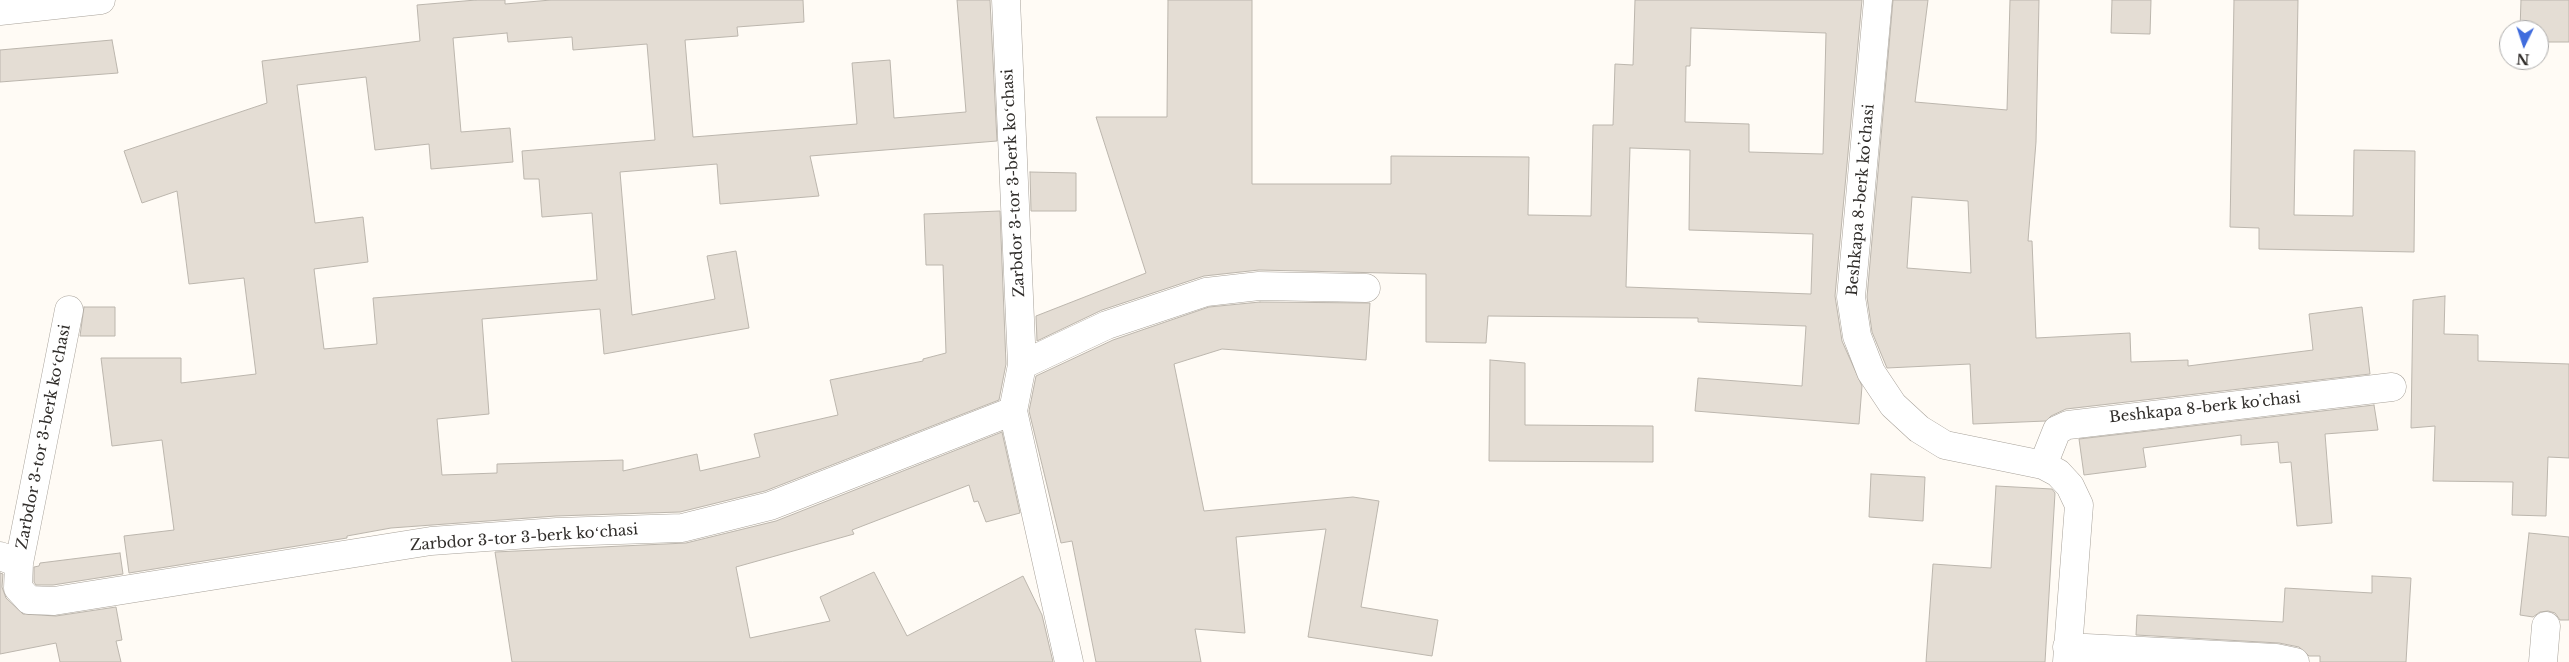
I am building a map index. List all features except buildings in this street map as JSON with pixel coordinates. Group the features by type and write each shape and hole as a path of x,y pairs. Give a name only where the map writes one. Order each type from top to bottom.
{"street":[{"path":"0,11 94,0"},
{"name":"Zarbdor 3-tor 3-berk koʻchasi","path":"1006,0 1022,365 1013,411 1068,662"},
{"name":"Beshkapa 8-berk koʼchasi","path":"1878,0 1851,297 1857,336 1871,372 1893,405 1919,429 1945,445 2043,465 2058,473 2070,486 2079,505 2067,654 2276,658 2295,662"},
{"path":"1022,365 1107,325 1206,292 1259,286 1366,288"},
{"name":"Zarbdor 3-tor 3-berk koʻchasi","path":"69,310 10,559 18,588 29,600 54,601 431,541 556,532 682,528 770,506 1013,411"},
{"name":"Beshkapa 8-berk koʼchasi","path":"2043,465 2058,430 2068,425 2392,387"},
{"path":"2543,662 2546,626"}]}
